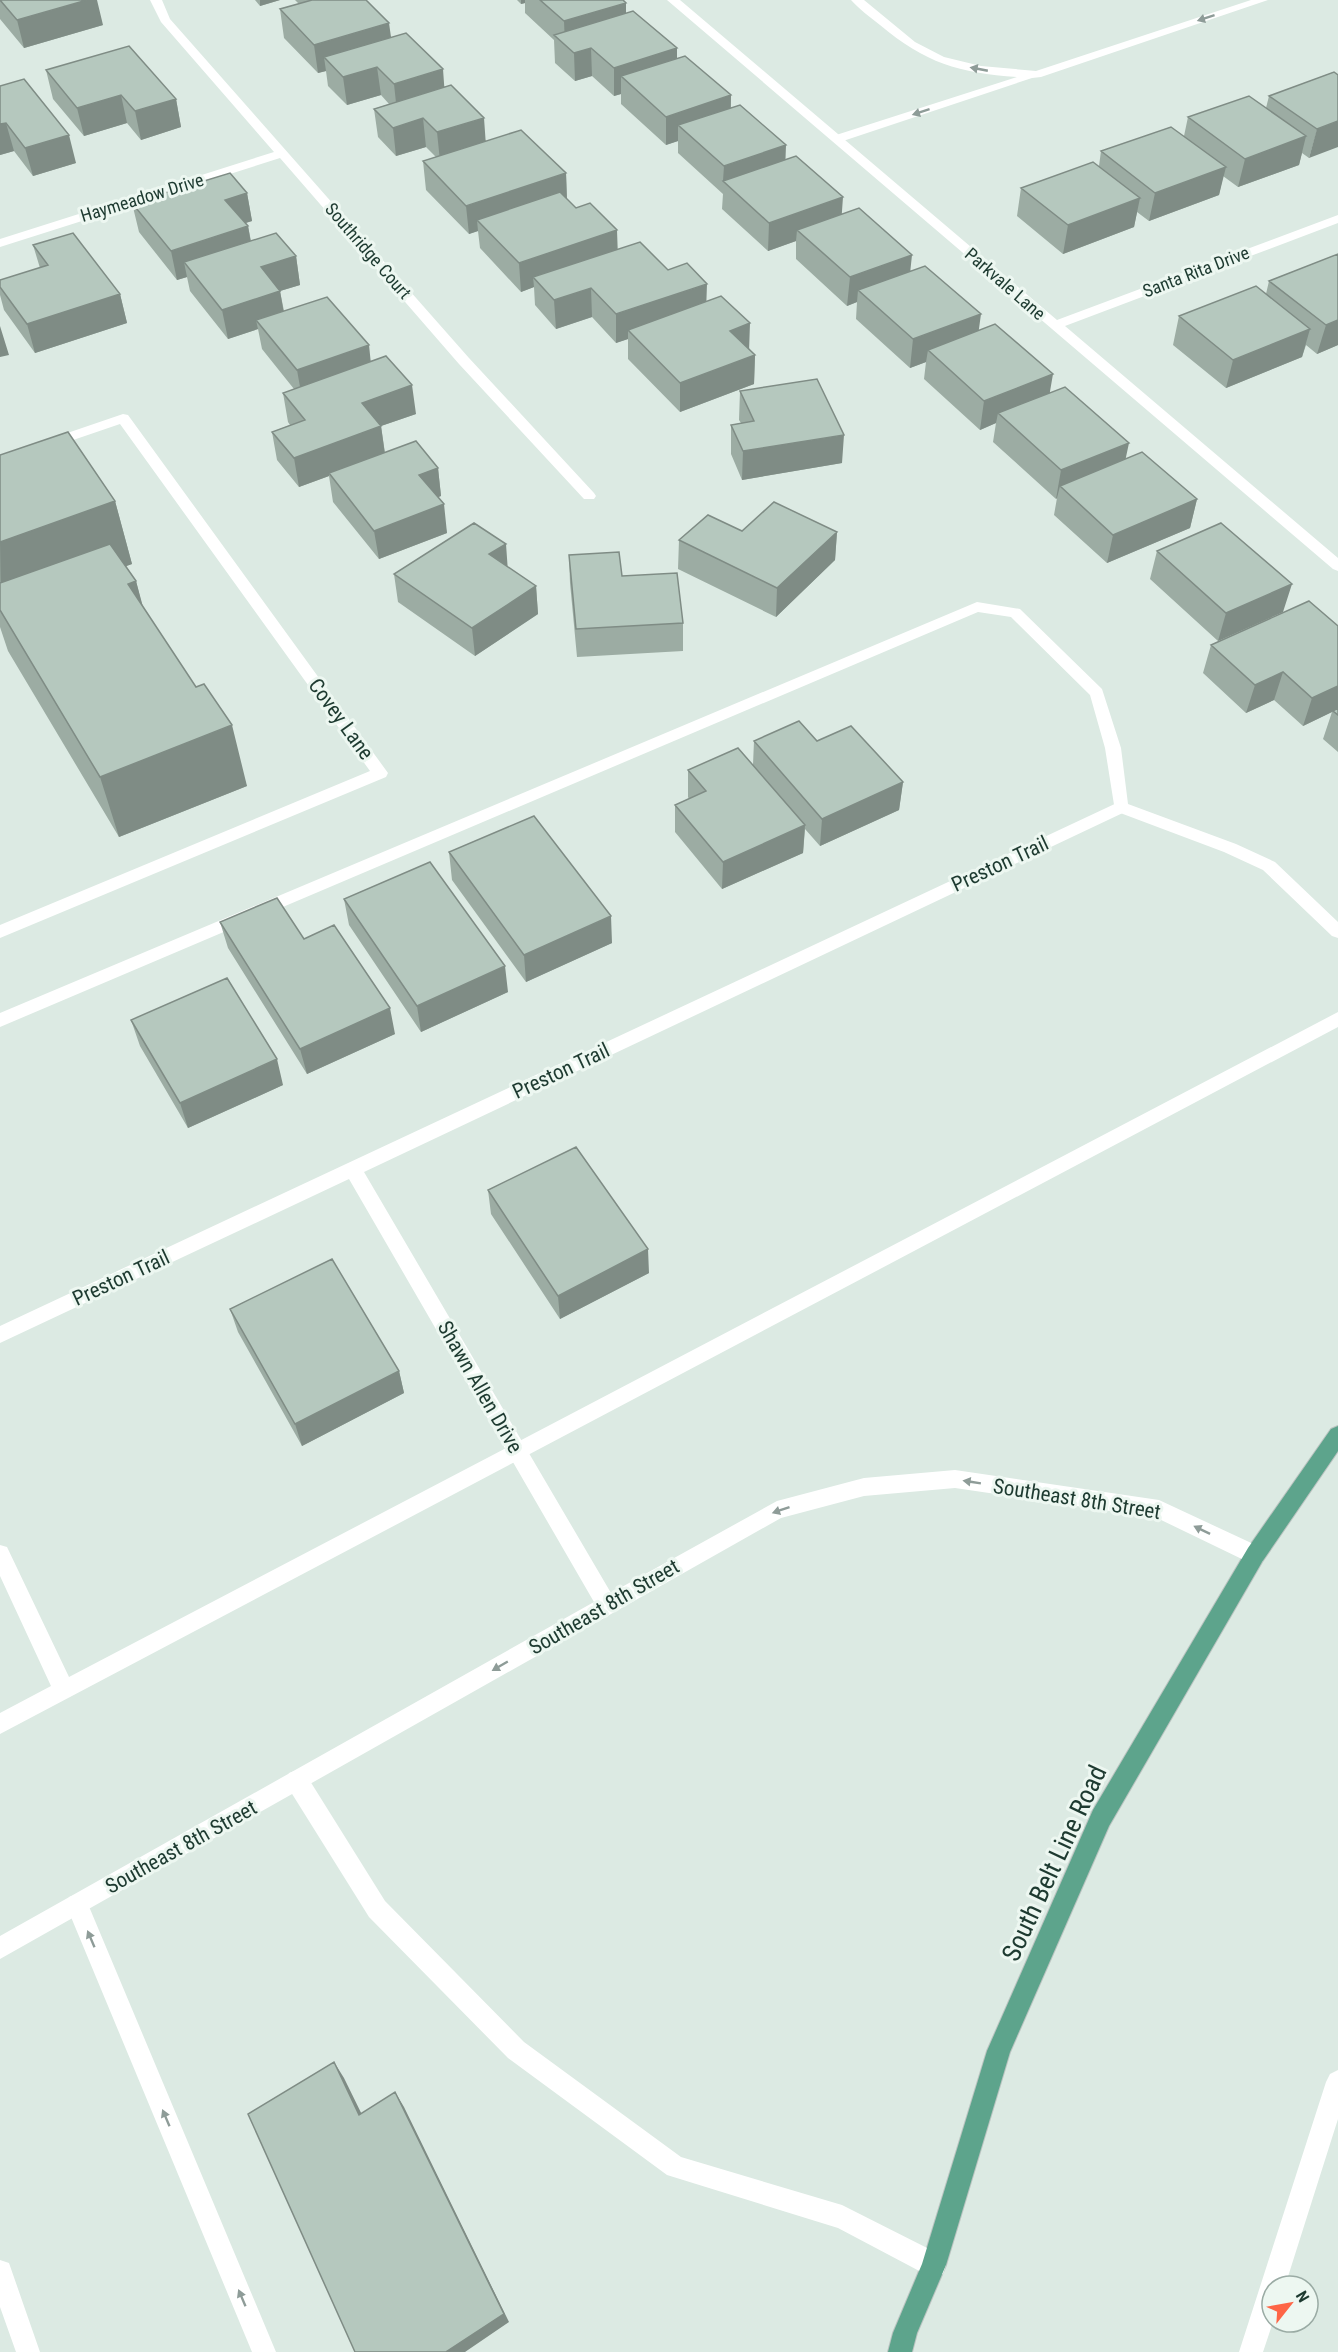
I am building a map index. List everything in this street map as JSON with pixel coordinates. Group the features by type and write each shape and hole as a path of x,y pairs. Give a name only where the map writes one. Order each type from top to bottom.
{"main road":[{"name":"South Belt Line Road","path":"900,2352 905,2333 934,2265 999,2051 1101,1818 1255,1555 1338,1435"}],"street":[{"name":"Southridge Court","path":"156,0 165,20 464,361 590,496"},
{"name":"Parkvale Lane","path":"673,0 1338,566"},
{"path":"857,0 926,54 958,65 1000,73 1036,75"},
{"path":"837,139 1262,0"},
{"name":"Haymeadow Drive","path":"0,243 284,153"},
{"name":"Santa Rita Drive","path":"1054,326 1338,219"},
{"name":"Covey Lane","path":"0,461 123,418 380,773 0,932"},
{"path":"0,1020 977,607 1015,613 1097,693 1113,748 1121,807 1230,848 1269,866 1338,932"},
{"name":"Preston Trail","path":"0,1335 1121,807"},
{"path":"0,1724 1338,1019"},
{"name":"Shawn Allen Drive","path":"353,1169 607,1605"},
{"name":"Southeast 8th Street","path":"0,1948 777,1510 864,1487 955,1479 1159,1509 1255,1555"},
{"path":"0,1554 64,1690"},
{"path":"297,1782 377,1909 516,2050 675,2167 842,2217 934,2265"},
{"path":"76,1905 264,2352"},
{"path":"1277,2274 1332,2123 1338,2082"},
{"path":"0,2272 28,2352"},
{"path":"1251,2352 1260,2324"}],"building":[{"path":"0,0 87,0 17,20"},
{"path":"312,0 366,0 389,23 314,45 280,9"},
{"path":"540,0 623,0 626,3 564,21"},
{"path":"633,11 677,48 614,68 591,48 574,53 554,35"},
{"path":"406,33 443,69 394,84 377,67 343,77 324,57"},
{"path":"129,46 176,99 135,111 121,95 77,108 46,70"},
{"path":"685,56 731,95 666,117 621,76"},
{"path":"1334,72 1338,75 1338,121 1317,129 1269,96"},
{"path":"24,79 69,135 25,148 6,123 0,124 0,86"},
{"path":"451,85 484,118 437,132 423,118 393,128 374,109"},
{"path":"1249,96 1306,136 1245,159 1188,117"},
{"path":"740,105 786,145 724,166 678,125"},
{"path":"1171,127 1226,167 1155,193 1101,151"},
{"path":"521,130 566,173 466,206 423,161"},
{"path":"796,156 843,197 769,223 723,181"},
{"path":"1093,162 1140,198 1068,225 1021,188"},
{"path":"230,173 247,193 225,200 248,226 171,251 132,203"},
{"path":"560,192 576,208 590,203 617,230 519,263 477,220"},
{"path":"859,208 912,255 850,277 797,230"},
{"path":"73,233 120,294 27,324 0,287 0,280 48,265 33,245"},
{"path":"276,233 296,256 261,267 280,291 222,310 184,262"},
{"path":"640,242 668,270 687,263 707,284 616,314 591,288 554,300 533,277"},
{"path":"1338,254 1338,320 1326,325 1269,281"},
{"path":"925,266 981,314 913,339 858,290"},
{"path":"1256,286 1310,329 1233,360 1179,316"},
{"path":"721,296 750,323 730,331 755,355 680,383 628,330"},
{"path":"327,297 369,345 297,370 256,320"},
{"path":"995,324 1053,374 984,401 928,350"},
{"path":"386,356 412,385 362,403 381,426 294,458 272,432 305,420 283,393"},
{"path":"817,379 844,435 743,451 731,425 754,421 740,391"},
{"path":"1065,387 1129,443 1061,470 998,413"},
{"path":"68,432 115,501 0,542 0,455"},
{"path":"416,441 438,468 419,475 444,504 374,531 329,473"},
{"path":"1142,452 1197,499 1113,535 1060,486"},
{"path":"774,502 837,532 777,588 679,540 708,515 742,531"},
{"path":"474,523 506,544 489,554 536,586 472,628 394,574"},
{"path":"1221,523 1292,584 1226,613 1157,551"},
{"path":"110,544 136,581 128,584 196,687 204,684 232,725 100,777 0,610 0,583"},
{"path":"619,552 622,576 677,573 683,623 576,629 569,555"},
{"path":"1309,601 1338,626 1338,686 1312,698 1283,672 1255,685 1211,645"},
{"path":"799,721 817,741 851,726 903,782 822,819 754,741"},
{"path":"738,748 805,825 723,862 675,805 706,791 688,770"},
{"path":"534,816 611,916 524,955 449,852"},
{"path":"430,862 505,966 417,1006 344,899"},
{"path":"277,898 304,939 334,925 390,1008 300,1049 220,922"},
{"path":"227,978 277,1059 180,1103 131,1020"},
{"path":"576,1147 648,1249 558,1296 488,1190"},
{"path":"332,1259 399,1371 295,1424 230,1309"},
{"path":"334,2062 359,2115 395,2092 504,2314 446,2352 355,2352 248,2114"}]}
